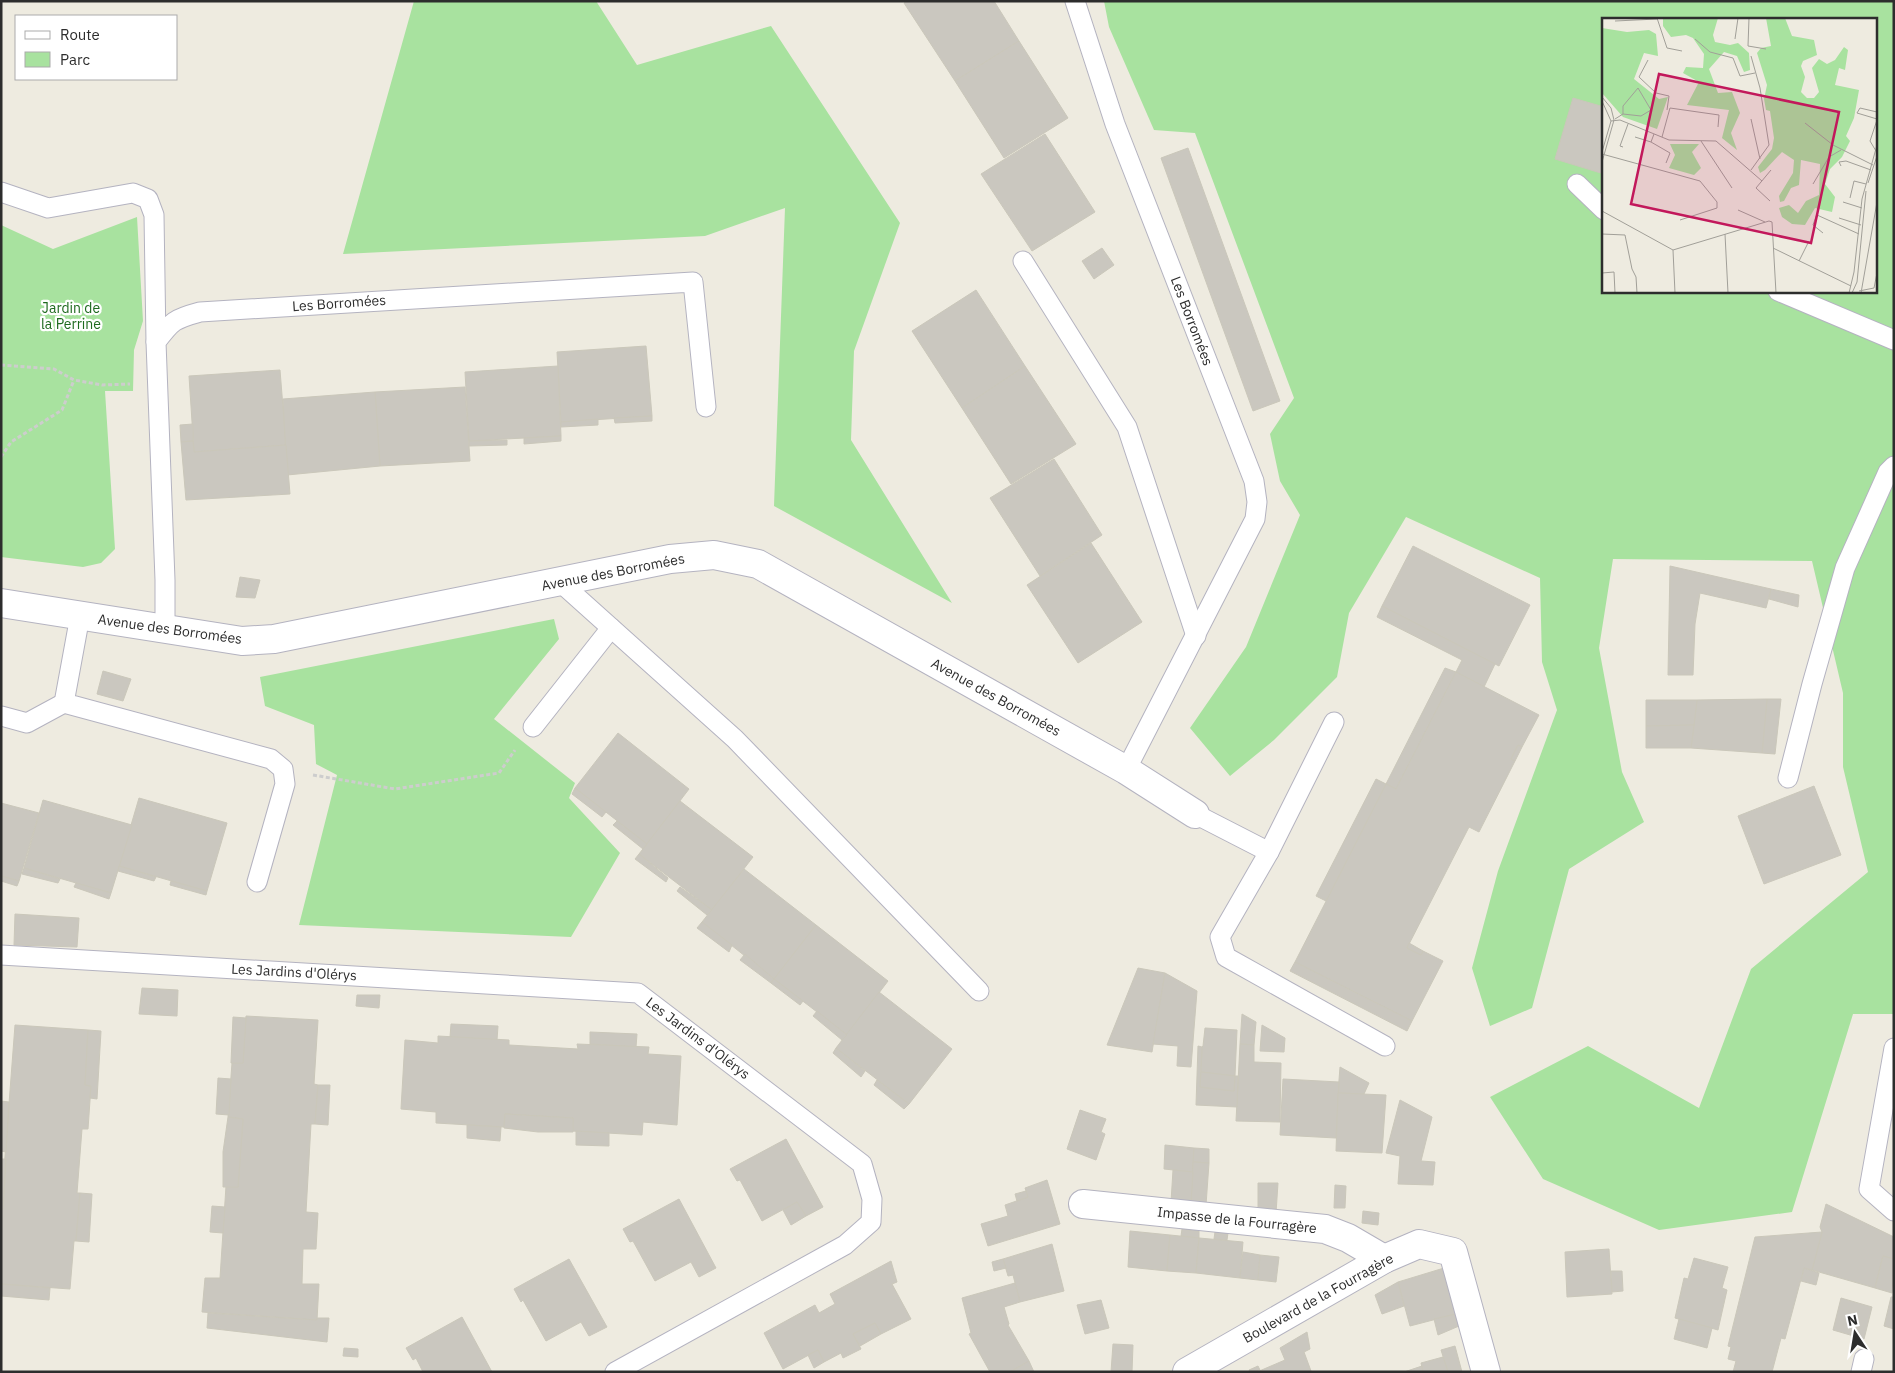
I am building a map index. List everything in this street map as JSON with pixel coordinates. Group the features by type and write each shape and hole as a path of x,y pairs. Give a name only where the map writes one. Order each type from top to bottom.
{"street":[{"name":"Avenue des Borromées","path":"1,603 242,641 274,639 670,558 714,555 758,564 1126,770 1195,814"},
{"name":"Impasse de la Fourragère","path":"1083,1204 1325,1229 1348,1238 1384,1259"},
{"name":"Boulevard de la Fourragère","path":"1187,1372 1384,1259 1419,1244 1453,1252 1486,1372"}],"lane":[{"name":"Les Borromées","path":"1075,1 1115,124 1254,481 1257,502 1255,519 1126,770"},
{"path":"1577,184 1602,208"},
{"path":"1,192 48,208 133,193 148,199 154,215 156,342 165,580 164,628"},
{"path":"1023,261 1127,427 1196,636"},
{"name":"Les Borromées","path":"156,342 169,325 182,317 200,312 692,282 706,407"},
{"path":"1780,292 1894,340"},
{"path":"1788,778 1845,568 1888,472 1894,466"},
{"path":"560,582 735,739 979,991"},
{"path":"64,703 80,616"},
{"path":"533,727 611,628"},
{"path":"1,716 27,723 64,703 271,759 283,769 285,784 257,882"},
{"path":"1334,722 1269,852 1220,937 1226,957 1385,1046"},
{"path":"1195,814 1269,852"},
{"name":"Les Jardins d'Olérys","path":"1,955 638,993 862,1164 872,1199 871,1222 845,1245 615,1372"},
{"path":"1894,1048 1891,1086 1869,1189 1894,1211"}],"path":[{"path":"1,365 54,369 74,380 102,385 158,383"},
{"path":"1,456 11,442 62,410 74,380"},
{"path":"283,769 395,789 499,773 533,727"}],"green space":[{"path":"414,1 596,1 637,65 771,26 900,223 854,351 851,440 952,603 774,506 785,208 705,236 343,254"},
{"path":"1104,1 1894,1 1894,1014 1853,1014 1792,1212 1659,1230 1543,1179 1490,1097 1588,1046 1699,1108 1751,969 1868,872 1843,767 1843,693 1812,561 1613,559 1599,648 1622,772 1644,822 1569,869 1532,1008 1490,1026 1472,968 1498,871 1557,710 1542,662 1540,578 1406,517 1349,613 1337,677 1274,740 1230,776 1190,728 1246,647 1300,515 1280,481 1270,434 1294,398 1195,133 1154,130 1109,27"},
{"name":"Jardin de la Perrine","path":"137,217 143,321 134,350 133,391 105,391 115,549 101,563 83,567 1,557 1,225 53,249"},
{"path":"554,619 559,639 494,719 575,783 569,798 620,853 571,937 299,925 337,775 316,764 314,725 265,706 260,677"}],"building":[{"path":"907,1 994,1 1019,41 955,81 904,3"},
{"path":"1019,41 1068,118 1004,158 955,81"},
{"path":"1573,98 1602,106 1602,173 1555,159"},
{"path":"1045,134 1095,212 1032,251 981,174"},
{"path":"1188,148 1280,401 1253,411 1161,158"},
{"path":"1102,248 1114,265 1094,279 1082,261"},
{"path":"976,290 1025,366 962,408 912,331"},
{"path":"646,346 652,416 561,422 557,352"},
{"path":"558,366 561,436 469,441 465,372"},
{"path":"1025,366 1076,444 1011,484 962,408"},
{"path":"280,370 286,445 194,452 189,376"},
{"path":"465,387 470,461 380,466 375,392"},
{"path":"375,392 380,466 287,475 283,399"},
{"path":"652,416 652,421 615,423 614,418"},
{"path":"598,419 598,425 561,427 561,422"},
{"path":"193,424 193,441 181,442 180,425"},
{"path":"561,436 561,441 524,444 524,438"},
{"path":"507,440 507,445 469,446 469,441"},
{"path":"193,441 194,452 286,445 290,494 186,500 181,442"},
{"path":"1054,459 1102,535 1040,576 990,498"},
{"path":"1091,543 1142,622 1078,663 1027,585"},
{"path":"1413,546 1530,605 1499,666 1382,606"},
{"path":"1670,566 1771,589 1766,608 1700,593 1695,624 1693,675 1668,675"},
{"path":"240,577 260,580 255,598 236,597"},
{"path":"1771,589 1799,595 1798,607 1769,599"},
{"path":"1382,606 1495,664 1484,687 1456,672 1462,660 1377,617"},
{"path":"1445,668 1456,672 1396,789 1386,784"},
{"path":"103,671 131,679 123,701 97,694"},
{"path":"1456,672 1539,715 1522,747 1518,745 1511,759 1515,761 1479,832 1469,827 1407,948 1421,955 1423,951 1443,961 1412,1021 1295,962 1386,784 1396,789"},
{"path":"1767,699 1781,699 1775,754 1762,753"},
{"path":"1767,699 1762,753 1691,748 1697,700"},
{"path":"1646,700 1697,700 1694,725 1646,726"},
{"path":"1694,725 1691,748 1646,748 1646,726"},
{"path":"618,733 689,789 647,844 575,788"},
{"path":"1518,745 1522,747 1515,761 1511,759"},
{"path":"1376,779 1386,784 1326,901 1316,896"},
{"path":"1814,786 1841,855 1764,884 1738,816"},
{"path":"575,788 606,812 602,817 572,794"},
{"path":"139,798 227,823 207,891 119,866"},
{"path":"43,800 132,825 111,893 24,868"},
{"path":"680,801 753,857 712,910 639,854"},
{"path":"1,803 39,813 19,881 1,876"},
{"path":"617,821 647,844 643,849 613,825"},
{"path":"639,854 668,878 666,882 635,859"},
{"path":"119,866 156,877 154,881 118,871"},
{"path":"24,868 60,879 58,883 22,874"},
{"path":"744,869 816,925 774,979 702,922"},
{"path":"1,876 19,881 17,886 1,881"},
{"path":"171,881 207,891 206,895 170,885"},
{"path":"76,883 111,893 109,899 74,887"},
{"path":"680,887 712,910 707,915 677,891"},
{"path":"15,914 79,918 77,947 14,945"},
{"path":"702,922 732,945 729,952 697,928"},
{"path":"816,925 888,981 847,1035 774,979"},
{"path":"1409,943 1423,951 1421,955 1407,948"},
{"path":"745,954 774,979 771,983 740,960"},
{"path":"1295,962 1412,1021 1407,1031 1290,971"},
{"path":"1138,968 1165,973 1152,1052 1107,1045"},
{"path":"1165,973 1197,991 1191,1067 1177,1066 1178,1046 1153,1044"},
{"path":"774,979 803,1001 800,1005 771,983"},
{"path":"142,988 178,990 177,1016 139,1014"},
{"path":"879,992 952,1049 909,1104 836,1048"},
{"path":"357,995 380,995 379,1008 356,1006"},
{"path":"817,1011 847,1035 842,1040 813,1016"},
{"path":"1242,1014 1256,1022 1254,1045 1240,1044"},
{"path":"246,1016 318,1020 314,1084 318,1085 315,1124 311,1124 306,1212 318,1213 316,1249 303,1249 302,1284 319,1284 317,1320 202,1312 205,1278 220,1278 226,1186 238,1187 243,1119 228,1117 232,1063 243,1063"},
{"path":"233,1017 246,1018 243,1063 231,1063"},
{"path":"451,1024 498,1026 497,1040 450,1037"},
{"path":"15,1025 88,1030 85,1085 91,1086 88,1129 82,1129 77,1193 80,1193 70,1289 1,1284 1,1209"},
{"path":"1262,1025 1285,1038 1284,1052 1260,1051"},
{"path":"1205,1028 1237,1030 1235,1076 1201,1072"},
{"path":"88,1030 101,1031 97,1099 90,1098 91,1086 85,1085"},
{"path":"590,1032 637,1034 636,1047 590,1044"},
{"path":"438,1036 509,1040 509,1045 578,1049 577,1044 649,1047 648,1054 681,1056 677,1125 643,1122 642,1135 572,1131 573,1118 505,1114 504,1127 436,1123 436,1112 401,1109 405,1040 438,1043"},
{"path":"1240,1044 1254,1045 1254,1062 1281,1063 1280,1122 1236,1121"},
{"path":"1198,1046 1202,1047 1200,1087 1234,1091 1235,1076 1238,1076 1237,1107 1196,1105"},
{"path":"836,1048 865,1071 861,1077 833,1053"},
{"path":"1340,1067 1369,1083 1364,1094 1338,1093"},
{"path":"1201,1072 1235,1076 1234,1091 1200,1087"},
{"path":"218,1078 231,1079 229,1115 216,1114"},
{"path":"1283,1079 1339,1082 1336,1138 1280,1135"},
{"path":"877,1080 909,1104 904,1109 874,1085"},
{"path":"318,1085 330,1085 328,1125 315,1124"},
{"path":"1338,1093 1386,1095 1382,1153 1336,1151"},
{"path":"1400,1100 1432,1117 1421,1161 1435,1162 1433,1185 1398,1184 1400,1156 1386,1153"},
{"path":"1,1101 9,1102 6,1152 1,1151"},
{"path":"1080,1110 1106,1119 1101,1132 1105,1134 1096,1160 1067,1149"},
{"path":"505,1114 573,1118 573,1132 538,1132 504,1128"},
{"path":"228,1117 243,1119 238,1187 223,1187 223,1152"},
{"path":"467,1125 501,1127 500,1141 467,1138"},
{"path":"576,1131 609,1133 609,1146 576,1145"},
{"path":"786,1139 823,1207 806,1216 797,1202 762,1221 740,1180 737,1181 730,1169"},
{"path":"1165,1145 1194,1148 1193,1172 1164,1169"},
{"path":"1194,1148 1209,1149 1209,1163 1193,1162"},
{"path":"1,1159 6,1159 3,1209 1,1209"},
{"path":"1193,1162 1209,1163 1206,1205 1191,1203"},
{"path":"1173,1170 1193,1172 1191,1203 1171,1202"},
{"path":"1047,1180 1060,1224 988,1246 981,1224 1008,1216 1005,1205 1028,1197 1025,1188"},
{"path":"1258,1183 1278,1183 1276,1213 1258,1210"},
{"path":"1335,1185 1346,1186 1345,1208 1334,1208"},
{"path":"1026,1191 1028,1197 1017,1201 1015,1194"},
{"path":"80,1193 92,1194 89,1242 76,1241"},
{"path":"679,1199 716,1268 699,1277 691,1262 655,1281 633,1241 630,1242 623,1229"},
{"path":"797,1202 806,1216 791,1225 783,1210"},
{"path":"1826,1204 1894,1237 1894,1259 1883,1256 1875,1288 1812,1270 1822,1232 1820,1227"},
{"path":"212,1206 225,1207 223,1233 210,1232"},
{"path":"1363,1211 1379,1213 1378,1225 1362,1223"},
{"path":"1182,1229 1199,1231 1199,1238 1181,1236"},
{"path":"1130,1231 1170,1235 1167,1271 1128,1267"},
{"path":"1215,1232 1228,1233 1227,1240 1214,1239"},
{"path":"1822,1232 1812,1270 1804,1268 1785,1339 1781,1338 1772,1372 1733,1372 1736,1361 1728,1359 1731,1347 1728,1346 1755,1237"},
{"path":"1170,1235 1199,1238 1196,1273 1167,1271"},
{"path":"1199,1238 1243,1242 1240,1278 1196,1273"},
{"path":"1052,1244 1064,1291 1020,1302 1013,1275 1008,1276 1003,1259"},
{"path":"1609,1249 1612,1294 1567,1297 1565,1252"},
{"path":"1243,1252 1260,1255 1258,1280 1240,1278"},
{"path":"1260,1255 1279,1257 1276,1282 1258,1280"},
{"path":"1883,1256 1894,1259 1892,1293 1875,1288"},
{"path":"1694,1258 1728,1267 1722,1288 1727,1290 1718,1330 1675,1318 1684,1278 1688,1279"},
{"path":"569,1259 607,1327 589,1336 581,1322 546,1341 523,1300 521,1302 514,1289"},
{"path":"1003,1259 1006,1268 994,1271 992,1262"},
{"path":"891,1261 897,1282 892,1284 911,1319 881,1334 875,1323 853,1334 861,1349 843,1358 841,1353 824,1362 818,1350 783,1369 764,1333 815,1305 819,1313 835,1304 830,1294"},
{"path":"1444,1268 1456,1314 1410,1326 1398,1282"},
{"path":"1804,1268 1819,1273 1816,1285 1801,1281"},
{"path":"1611,1271 1622,1271 1623,1291 1612,1292"},
{"path":"1398,1282 1404,1306 1382,1314 1375,1295"},
{"path":"1015,1283 1020,1302 1004,1307 1008,1325 1029,1361 1010,1372 990,1372 969,1334 971,1333 962,1298"},
{"path":"1,1284 50,1288 49,1300 1,1296"},
{"path":"1891,1297 1894,1297 1894,1329 1884,1326"},
{"path":"1841,1298 1872,1307 1864,1339 1833,1330"},
{"path":"1101,1300 1109,1328 1085,1334 1077,1305"},
{"path":"208,1313 317,1320 317,1318 329,1318 327,1342 207,1328"},
{"path":"1456,1314 1459,1326 1438,1335 1434,1319"},
{"path":"462,1317 492,1372 423,1372 416,1358 413,1360 406,1348"},
{"path":"1679,1319 1712,1328 1707,1348 1674,1339"},
{"path":"875,1323 881,1334 860,1346 853,1334"},
{"path":"1307,1332 1310,1349 1304,1352 1311,1371 1257,1372 1285,1360 1280,1348"},
{"path":"1113,1344 1133,1345 1132,1372 1111,1372"},
{"path":"1455,1346 1462,1372 1448,1372 1441,1350"},
{"path":"344,1348 358,1349 358,1357 343,1356"},
{"path":"818,1350 824,1362 814,1368 808,1355"},
{"path":"1443,1357 1448,1372 1423,1372 1421,1363"},
{"path":"1029,1361 1034,1372 1010,1372"},
{"path":"1258,1366 1260,1370 1250,1372 1249,1370"},
{"path":"1422,1366 1423,1372 1404,1372"}]}
